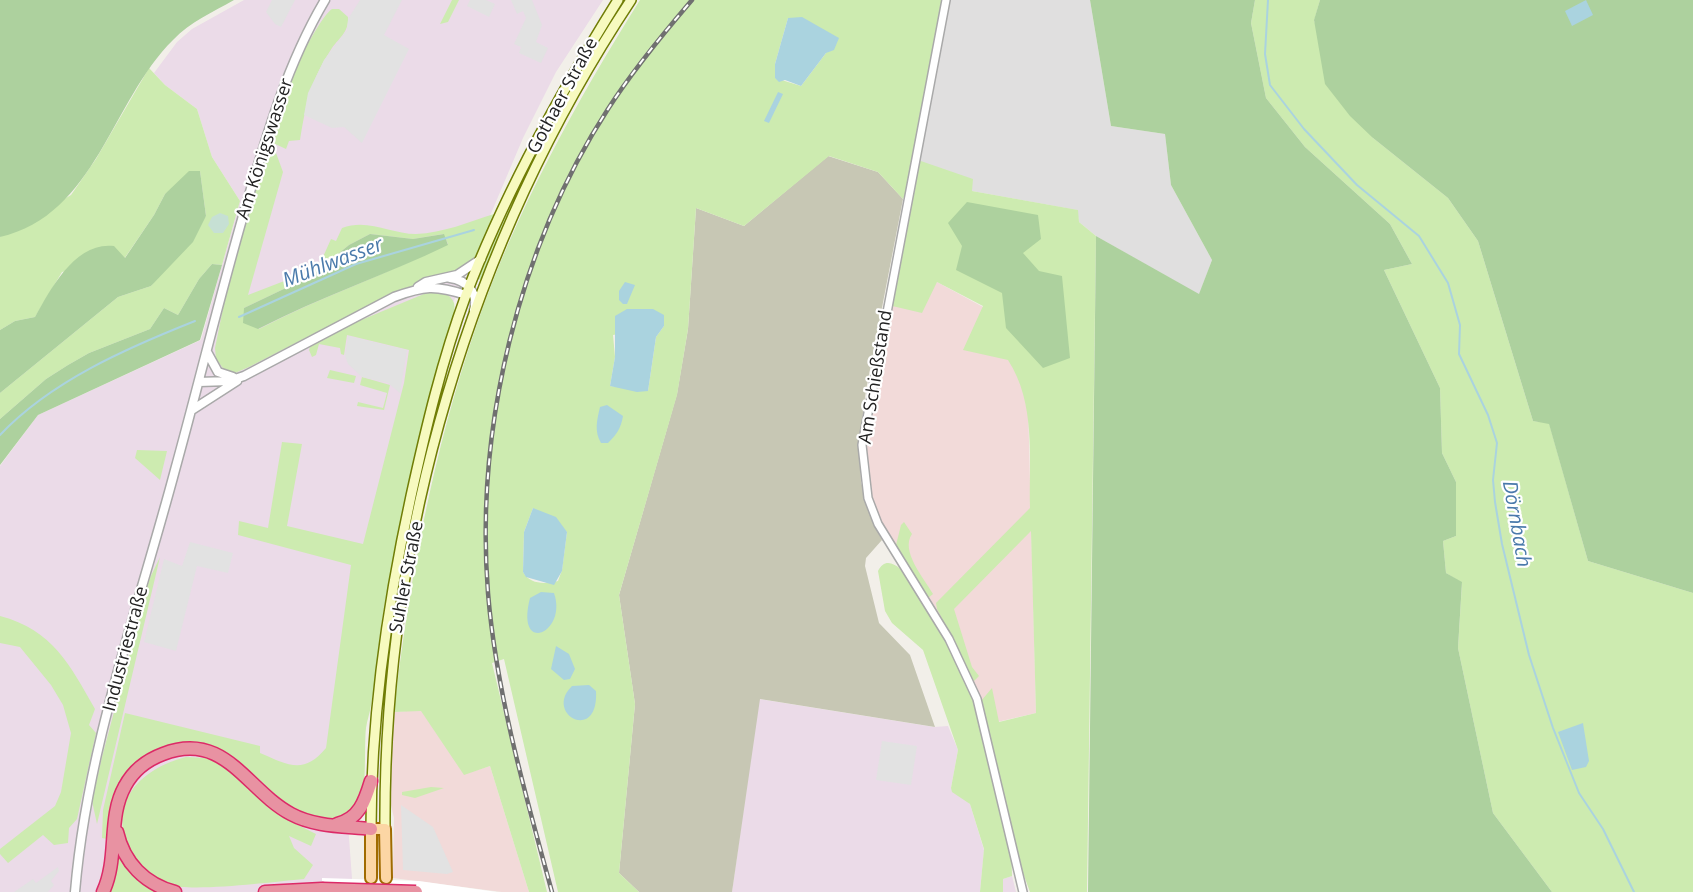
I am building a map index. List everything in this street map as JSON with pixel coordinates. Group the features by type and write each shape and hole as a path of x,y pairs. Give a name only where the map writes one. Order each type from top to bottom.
{"highway":[{"path":"103,892 111,869 116,813 124,788 138,770 159,755 190,749 214,753 234,764 265,795 290,813 311,822 371,829"},
{"path":"332,825 355,816 363,805 371,782"},
{"path":"116,813 119,838 130,862 153,884 175,892"},
{"path":"265,892 322,889 416,892"}],"main road":[{"name":"Gothaer Straße","path":"481,259 511,194 585,53 618,0"},
{"name":"Gothaer Straße","path":"484,285 527,188 575,95 631,0"},
{"name":"Suhler Straße","path":"371,878 371,782 378,687 393,578 435,393 481,259"},
{"path":"470,292 484,285"},
{"name":"Suhler Straße","path":"386,878 388,698 405,577 432,454 474,310 484,285"},
{"path":"371,829 385,829"}],"street":[{"name":"Am Königswasser","path":"218,303 266,136 287,79 325,0"},
{"name":"Am Schießstand","path":"946,0 862,445 868,498 878,524 949,639 977,699 1023,892"},
{"path":"192,410 252,372 394,297 426,282 464,272 481,259"},
{"path":"447,277 458,279 470,292 476,303 474,310"},
{"path":"415,288 440,287 470,292"},
{"name":"Industriestraße","path":"75,892 79,851 94,769 192,410 218,303"},
{"path":"207,352 222,375 233,377 252,372"},
{"path":"199,382 229,381 252,372"},
{"path":"199,382 211,392 222,390"}],"shaded area":[{"path":"244,0 603,0 556,72 523,138 400,428 345,783 353,892 0,892 0,466 38,415 201,340 240,201 212,157 197,109 165,85 154,73 177,42 192,29"},
{"path":"272,0 295,0 281,27 275,24 266,12"},
{"path":"360,0 402,0 384,35 409,49 362,143 344,127 332,128 304,115 308,93 324,60 347,30 348,19"},
{"path":"470,0 486,0 495,4 489,17 467,6"},
{"path":"511,0 532,0 542,25 536,42 548,48 541,63 519,53 521,47 514,44 526,18 523,11 517,14"},
{"path":"946,0 1090,0 1111,126 1165,134 1171,185 1212,260 1199,295 1096,236 1079,222 1077,210 972,191 915,159"},
{"path":"828,156 878,172 903,199 866,390 859,444 861,482 871,518 882,540 866,558 865,566 879,623 910,655 935,727 760,699 732,892 639,892 619,873 635,704 619,595 677,394 688,329 696,208 744,226"},
{"path":"220,213 228,216 229,224 223,233 214,233 208,225 212,217"},
{"path":"937,282 983,307 1019,376 1028,405 1036,713 984,725 868,498 862,445 888,305"},
{"path":"348,336 407,350 400,393 388,383 362,377 348,364 345,356"},
{"path":"190,542 233,553 228,573 197,566 176,651 144,642 164,559 182,566"},
{"path":"759,699 934,727 948,726 958,750 951,788 970,804 984,850 980,892 732,892"},
{"path":"421,710 464,774 490,766 529,892 502,892 393,878 394,818 388,792 394,712"},
{"path":"882,741 917,746 911,785 876,780"},
{"path":"401,805 433,827 453,872 447,874 403,870"},
{"path":"58,867 59,871 51,881 54,885 48,892 14,892 33,879 36,883"},
{"path":"1012,876 1016,892 1003,892 1003,879"}],"green space":[{"path":"0,0 234,0 194,23 173,40 133,93 81,181 59,206 32,225 0,237"},
{"path":"452,0 459,0 448,22 440,24"},
{"path":"626,0 517,200 485,274 481,280 478,279 510,207 546,137"},
{"path":"640,0 946,0 915,159 973,179 972,191 1078,210 1079,222 1096,236 1087,892 1030,892 1011,840 1012,876 1003,879 1003,892 980,892 984,849 970,804 952,792 951,788 958,750 923,650 892,623 885,611 878,571 889,563 904,572 921,594 955,655 986,724 981,701 992,688 999,722 1036,713 1031,531 954,609 972,667 979,676 974,681 936,603 1030,508 1029,431 1023,394 1008,360 963,350 983,306 937,282 922,313 888,305 908,188 903,199 878,172 829,156 744,226 696,208 688,329 677,395 619,595 635,704 619,873 639,892 558,892 504,659 492,663 547,892 529,892 490,766 464,775 421,711 394,712 407,614 424,517 447,421 476,327 528,200 570,118","holes":["788,18 826,53 801,86 775,78 775,64","664,326 656,337 648,391 610,386 615,357 613,335","533,508 567,532 562,570 558,581 543,583 534,581 523,572 524,532"]},
{"path":"1090,0 1255,0 1251,23 1266,98 1305,147 1390,224 1412,264 1384,270 1440,388 1442,453 1456,482 1456,536 1443,541 1446,573 1462,582 1458,648 1493,813 1552,892 1088,892 1096,236 1199,294 1212,260 1171,185 1165,134 1111,126"},
{"path":"1255,0 1320,0 1314,21 1373,138 1448,198 1478,241 1533,421 1549,423 1588,561 1693,593 1693,892 1552,892 1493,813 1458,648 1462,583 1446,573 1443,541 1456,536 1456,482 1442,453 1440,388 1384,270 1412,264 1390,224 1305,147 1266,98 1251,23"},
{"path":"1320,0 1693,0 1693,593 1588,561 1549,424 1533,421 1478,241 1448,198 1373,138 1350,116 1325,84 1314,20"},
{"path":"332,9 339,9 348,17 347,27 332,48 314,81 300,140 289,141 286,149 273,143 276,116 293,74 314,32"},
{"path":"149,68 165,85 197,109 212,157 240,201 222,265 212,264 199,279 178,315 164,308 150,329 89,353 68,365 46,379 0,419 0,393 118,297 151,286 206,216 200,171 165,194 154,215 124,259 62,272 35,317 15,321 0,330 0,237 71,195 96,159"},
{"path":"276,153 283,172 248,295 318,268 331,239 336,241 342,228 361,225 416,234 456,227 494,214 475,257 458,274 431,279 391,294 249,367 235,373 226,372 216,359 215,348 229,279 264,157","holes":["370,234 413,239 443,234 448,244 259,329 244,308 311,276 349,245"]},
{"path":"189,171 200,171 206,216 193,242 151,286 118,297 0,393 0,330 15,321 35,317 57,280 66,269 88,251 100,246 114,246 125,258 154,215 165,194"},
{"path":"967,202 1038,215 1041,239 1023,253 1039,271 1062,276 1070,358 1043,368 1006,328 1002,293 956,270 962,246 948,223"},
{"path":"370,234 413,239 444,234 448,245 258,329 243,323 244,308 311,276 349,245"},
{"path":"212,264 222,265 200,340 38,415 0,465 0,419 46,379 68,365 89,353 150,329 164,308 178,315 199,279"},
{"path":"431,291 450,297 454,303 454,311 449,336 421,430 392,566 366,728 364,779 360,804 344,818 337,819 321,818 301,812 284,801 222,750 203,744 182,743 165,746 150,753 140,759 124,775 118,784 111,805 107,839 102,838 103,810 125,713 260,746 260,753 287,764 303,765 326,748 351,565 238,535 239,521 268,528 282,442 302,444 287,526 363,544 404,383 409,350 347,335 344,355 341,354 340,348 319,344 316,355 312,357 309,350 310,347 354,323"},
{"path":"330,370 356,376 354,383 327,378"},
{"path":"362,377 390,385 384,410 357,406 358,402 383,408 387,393 360,385"},
{"path":"137,450 167,451 160,480 135,458"},
{"path":"904,522 912,534 909,541 911,556 933,594 928,598 896,545 901,525"},
{"path":"160,557 97,824 92,801 102,757 149,580"},
{"path":"0,616 34,630 58,651 95,709 89,725 96,733 77,819 69,828 68,843 54,845 43,835 8,863 0,854 0,849 55,806 61,792 71,733 63,705 51,685 20,647 0,643"},
{"path":"186,757 206,758 221,764 280,816 316,834 311,846 289,836 294,848 313,865 304,879 234,886 180,887 162,883 151,877 138,864 124,835 122,819 125,804 141,780 154,770"},
{"path":"431,787 444,788 415,798 402,795 402,792"},
{"path":"117,851 159,892 110,892 118,864"}],"water":[{"path":"1586,0 1593,15 1572,26 1565,11"},
{"path":"802,17 839,38 834,50 826,53 801,86 785,80 779,82 775,78 775,64 788,18"},
{"path":"778,92 783,94 769,123 764,121"},
{"path":"625,282 635,285 627,304 623,304 619,300 619,291"},
{"path":"627,309 653,309 664,315 664,326 656,337 648,391 637,392 610,386 615,357 615,316"},
{"path":"607,405 623,416 614,437 608,443 601,443 597,434 597,421 600,407"},
{"path":"533,508 556,517 567,532 562,571 554,585 526,577 523,572 524,532"},
{"path":"541,592 554,593 556,607 554,619 549,627 542,632 535,632 529,627 527,616 530,598"},
{"path":"556,646 569,654 575,669 570,679 564,680 551,669"},
{"path":"589,685 596,691 595,707 589,717 582,720 574,719 564,706 565,696 572,686"},
{"path":"1583,723 1589,761 1586,767 1572,770 1558,732"}],"pier":[{"path":"322,878 419,881 497,892 322,892"}],"waterway":[{"name":"Dörnbach","path":"1268,0 1265,54 1270,85 1304,129 1357,185 1419,236 1448,283 1460,325 1459,354 1488,415 1497,443 1493,480 1495,502 1502,544 1529,655 1553,728 1579,793 1603,829 1634,892"},
{"name":"Mühlwasser","path":"239,317 356,264 474,230"},
{"name":"Mühlwasser","path":"0,435 42,398 66,382 117,355 195,321"}],"railway":[{"path":"552,892 513,744 492,630 486,531 489,468 497,404 509,342 527,280 549,220 576,163 627,80 692,0"}]}
